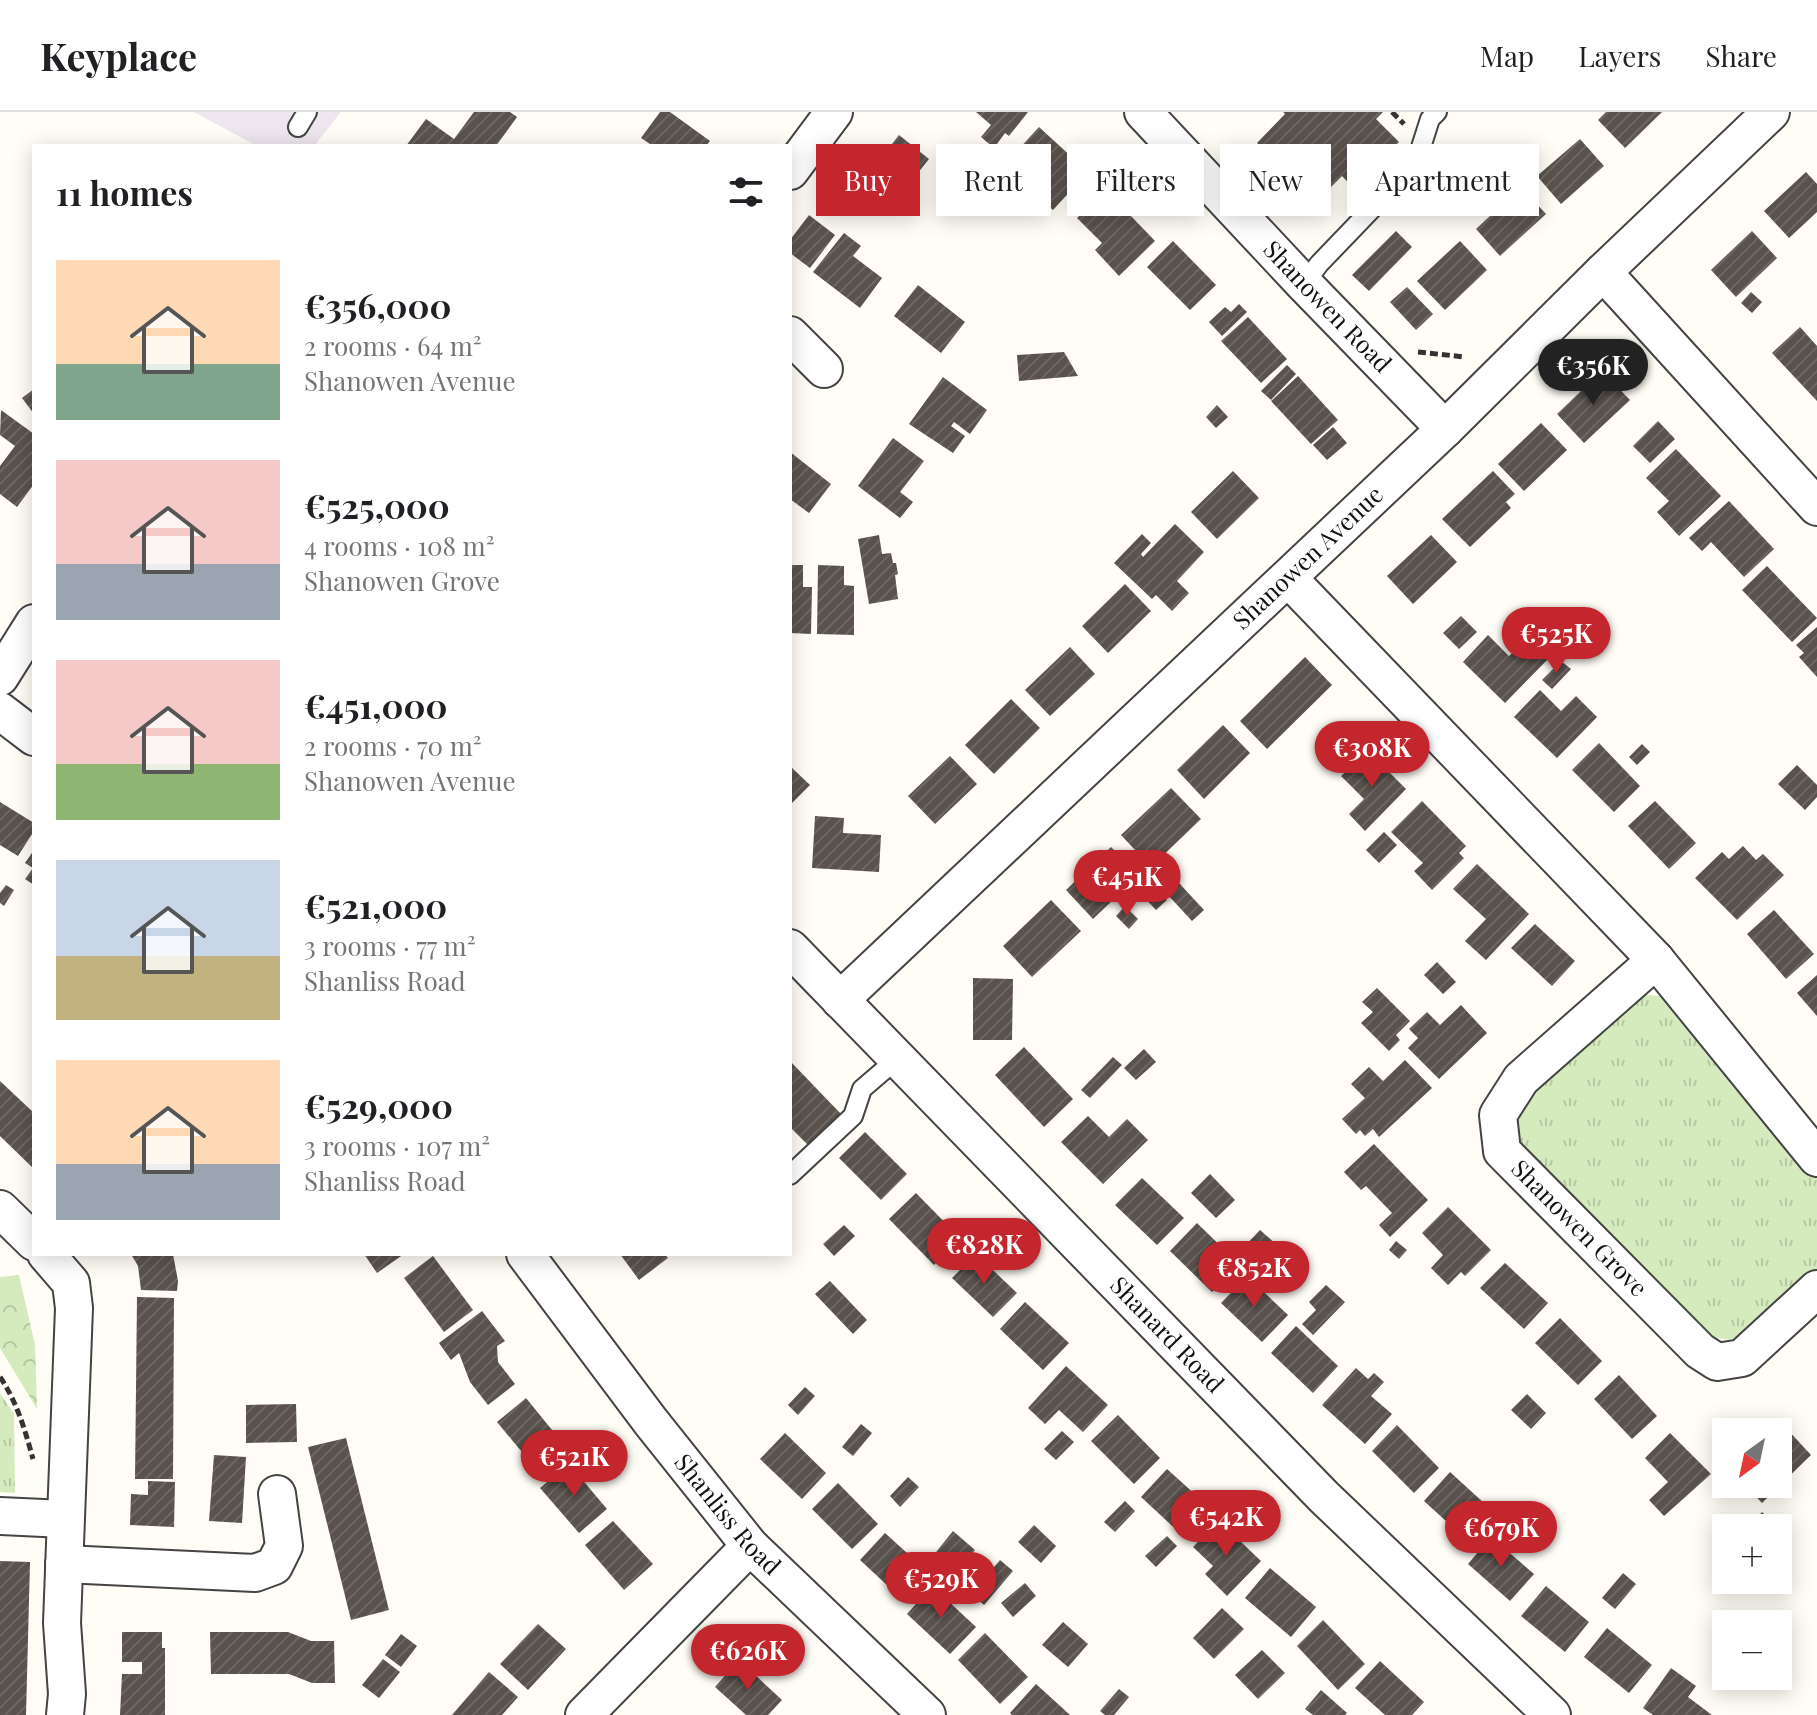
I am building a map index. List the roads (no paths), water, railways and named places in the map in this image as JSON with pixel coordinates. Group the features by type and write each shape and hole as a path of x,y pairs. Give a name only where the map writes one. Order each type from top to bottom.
{"street":[{"path":"792,168 834,112"},
{"name":"Shanowen Road","path":"1143,112 1445,429"},
{"name":"Shanowen Avenue","path":"840,1000 1445,429 1603,272 1771,112"},
{"path":"1603,272 1817,507"},
{"path":"792,337 824,369"},
{"path":"1288,578 1656,960 1817,1158"},
{"path":"0,677 32,626"},
{"path":"0,711 32,735"},
{"name":"Shanard Road","path":"792,950 1324,1497 1552,1715"},
{"name":"Shanowen Grove","path":"1656,960 1521,1079 1498,1115 1502,1151 1700,1351 1717,1362 1742,1358 1817,1289"},
{"path":"0,1209 32,1240"},
{"path":"48,1256 71,1283 74,1308 62,1623 67,1694 65,1715"},
{"name":"Shanliss Road","path":"526,1256 651,1422 750,1546 927,1715"},
{"path":"64,1564 255,1573 274,1566 284,1546 277,1494"},
{"path":"0,1516 65,1519"},
{"path":"584,1715 750,1546"}],"lane":[{"path":"1304,284 1319,264 1416,163 1430,119 1437,112"},
{"path":"792,1173 853,1116 862,1089 897,1059"}]}
